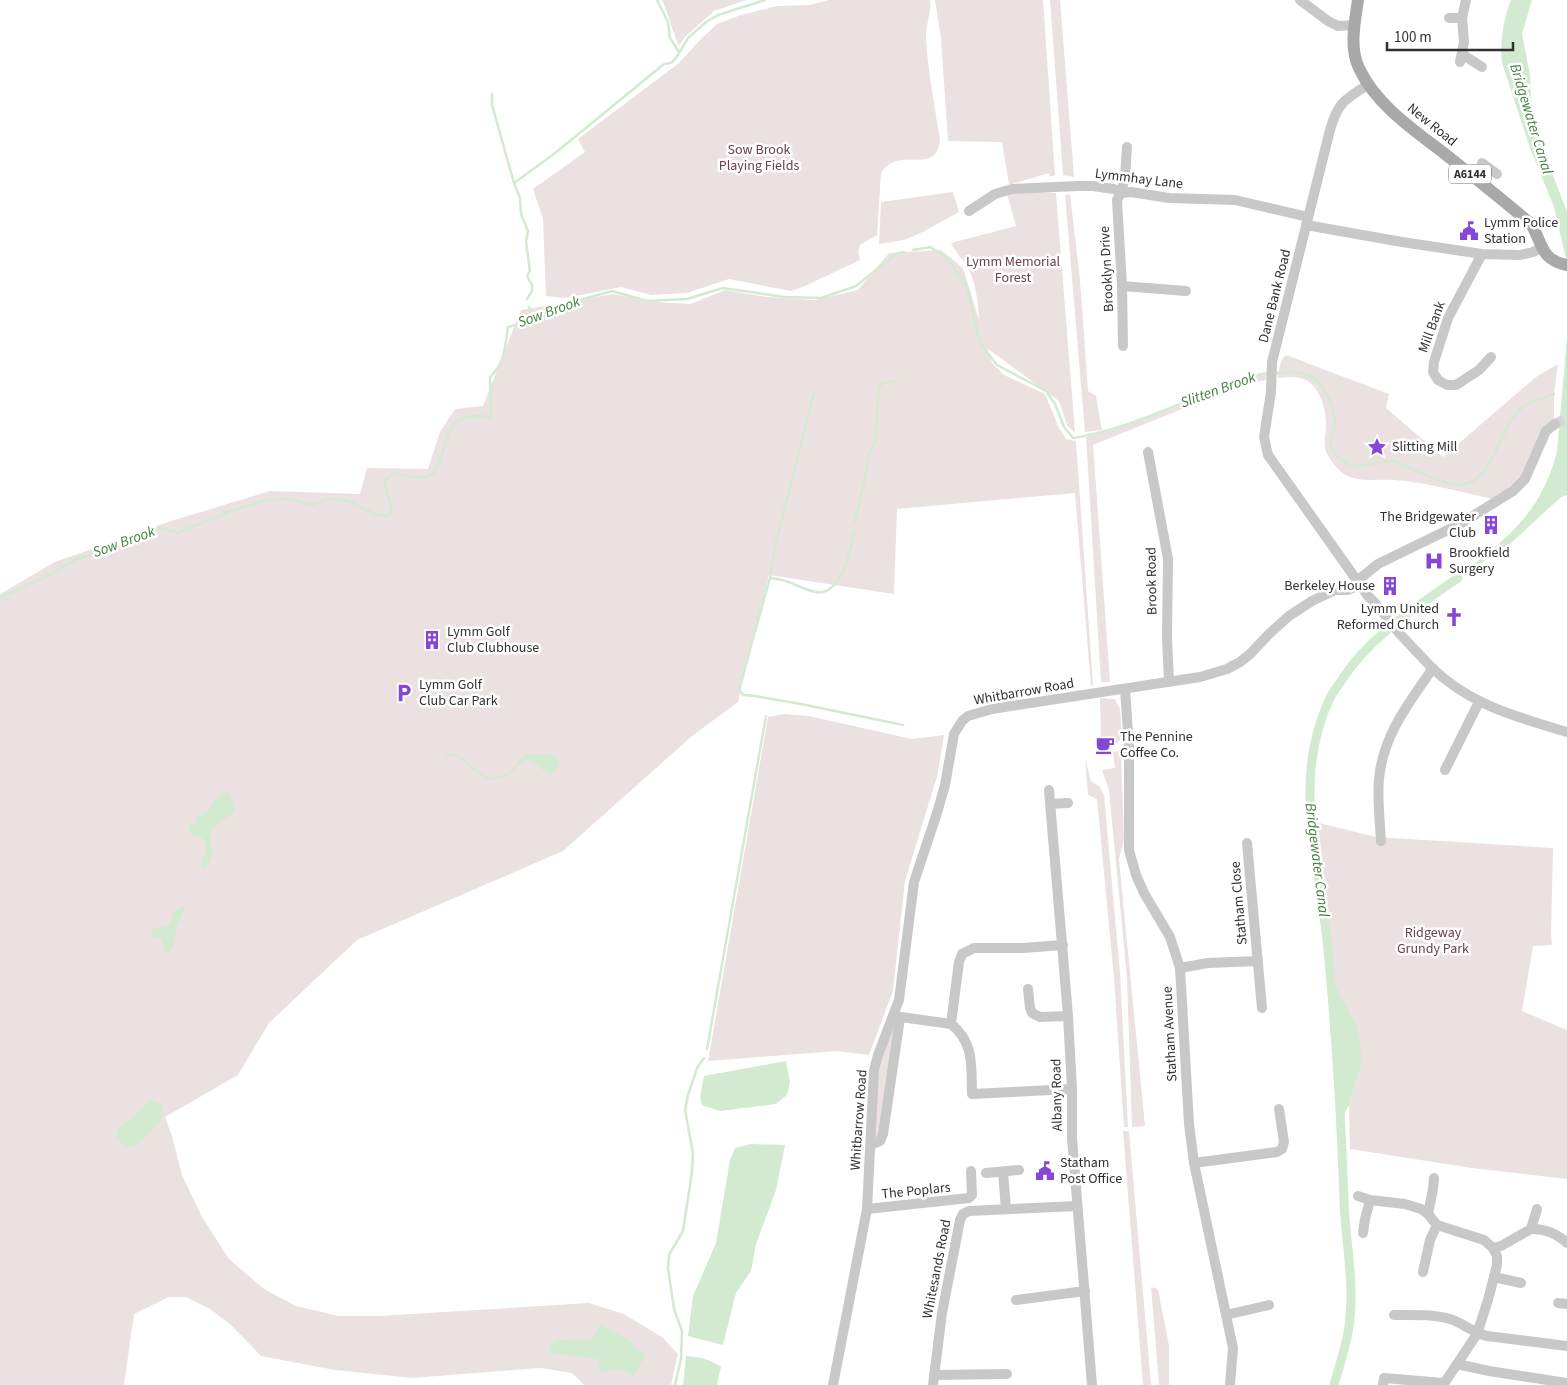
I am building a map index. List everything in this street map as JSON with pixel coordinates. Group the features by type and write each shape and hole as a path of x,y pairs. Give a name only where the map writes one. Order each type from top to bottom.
{"main road":[{"name":"A6144","path":"1358,0 1354,49 1358,67 1369,84"},
{"name":"New Road","path":"1369,84 1392,111 1531,224 1541,248 1550,259 1566,265"}],"street":[{"path":"1300,0 1328,21 1338,26 1355,25"},
{"path":"1466,0 1462,20 1464,35 1461,58 1482,67"},
{"path":"1449,18 1462,20"},
{"name":"Dane Bank Road","path":"1369,84 1343,101 1336,111 1330,130 1272,362 1264,438 1268,456 1368,596 1384,612 1399,633 1433,668 1451,684 1479,702 1511,715 1567,732"},
{"name":"Brooklyn Drive","path":"1123,346 1117,200 1122,192 1125,177 1127,147"},
{"path":"1482,184 1490,169"},
{"name":"Lymmhay Lane","path":"969,211 995,194 1012,188 1078,186 1114,189 1122,192 1169,198 1235,200 1307,221"},
{"path":"1307,221 1394,240 1482,254 1520,255 1541,248"},
{"name":"Mill Bank","path":"1482,254 1448,318 1434,362 1433,372 1435,377 1442,383 1452,386 1456,385 1479,370 1491,357"},
{"path":"1122,286 1186,290"},
{"name":"Whitbarrow Road","path":"833,1385 867,1209 874,1070 878,1055 897,1017 914,882 938,813 953,740 958,726 968,716 992,709 1213,674 1240,662 1289,616 1312,601 1335,590 1348,590 1359,583 1362,577 1378,564 1460,524 1520,484 1532,467 1546,431 1555,424"},
{"name":"Brook Road","path":"1148,452 1168,559 1167,638 1169,681"},
{"path":"1381,841 1379,781 1385,748 1392,730 1405,708 1433,668"},
{"name":"Statham Avenue","path":"1125,689 1129,747 1129,850 1136,875 1144,893 1170,937 1180,968 1189,1124 1194,1163 1233,1348 1230,1385"},
{"path":"1445,770 1479,702"},
{"name":"Albany Road","path":"1050,790 1068,1016 1072,1089 1072,1138 1092,1385"},
{"path":"1051,804 1068,803"},
{"name":"Statham Close","path":"1247,843 1262,1008"},
{"path":"951,1024 958,962 966,951 979,947 1023,948 1063,946"},
{"name":"Statham Close","path":"1180,968 1208,962 1258,961"},
{"path":"1028,989 1032,1013 1040,1016 1068,1016"},
{"path":"871,1145 880,1141 883,1134 897,1017 951,1024 964,1038 969,1049 972,1094 1072,1089"},
{"path":"1194,1163 1283,1151 1284,1142 1279,1109"},
{"path":"986,1173 1019,1170"},
{"name":"The Poplars","path":"867,1209 969,1198 972,1195 971,1171"},
{"path":"1003,1172 1006,1209"},
{"path":"1428,1214 1434,1178"},
{"path":"1358,1196 1370,1200 1405,1204 1428,1214 1437,1225 1480,1238 1493,1248 1497,1256 1494,1277 1477,1334 1443,1384 1384,1378 1383,1385"},
{"path":"1363,1233 1370,1200"},
{"name":"Whitesands Road","path":"934,1380 942,1313 960,1220 963,1214 969,1211 1078,1206"},
{"path":"1531,1230 1537,1209"},
{"path":"1423,1272 1430,1240 1437,1225"},
{"path":"1493,1248 1501,1246 1531,1230 1541,1230 1561,1238 1567,1243"},
{"path":"1494,1277 1522,1282"},
{"path":"1016,1300 1084,1291"},
{"path":"1226,1315 1269,1305"},
{"path":"1394,1315 1432,1316 1452,1320 1477,1334 1567,1346"},
{"path":"1458,1364 1542,1382 1567,1384"},
{"path":"934,1380 1007,1374"}],"green space":[{"path":"662,0 747,0 714,11 685,37 679,46"},
{"name":"Sow Brook Playing Fields","path":"829,0 930,0 926,39 940,140 938,149 929,158 922,160 900,160 887,165 882,171 877,235 860,245 858,251 860,260 791,291 729,279 687,293 651,295 621,287 566,298 546,296 543,219 533,189 585,152 578,139 679,63 717,24 741,15 777,6 810,5"},
{"path":"935,0 1043,0 1055,175 1050,177 1049,173 1009,185 1002,142 948,141 941,38"},
{"path":"1050,0 1060,0 1074,177 1063,175"},
{"name":"Lymm Memorial Forest","path":"1016,191 1056,193 1075,433 1067,425 1059,401 988,349 992,363 1004,375 1045,394 1058,426 1066,439 1076,441 1093,685 1091,686 1075,493 897,509 894,594 769,575 738,702 692,736 563,851 357,940 269,1023 238,1075 165,1117 182,1175 202,1217 229,1259 264,1289 296,1306 338,1316 379,1316 589,1303 624,1314 662,1337 678,1354 671,1385 584,1385 572,1373 540,1368 412,1378 335,1370 261,1356 231,1325 210,1309 186,1297 169,1297 134,1314 124,1385 0,1385 0,594 55,562 171,521 270,491 360,494 367,468 428,469 440,432 455,409 483,406 521,310 613,294 655,302 691,304 725,290 767,297 815,300 858,290 889,253 941,250 963,268 979,320 973,279 967,266 951,243 1016,226 1007,194"},
{"path":"953,192 959,212 904,240 879,244 881,202"},
{"path":"1070,194 1080,280 1088,391 1096,396 1102,430 1085,432 1065,195"},
{"path":"1286,355 1389,394 1386,408 1443,457 1536,377 1558,364 1554,394 1554,423 1525,478 1493,499 1418,483 1356,479 1344,474 1326,452 1325,414 1321,398 1313,385 1297,377 1277,378 1281,361"},
{"path":"1260,375 1266,375 1266,380 1244,384 1093,445 1110,682 1101,682 1086,437 1142,420"},
{"path":"1100,698 1115,699 1120,709 1122,738 1116,744 1101,740"},
{"path":"784,714 809,716 912,739 944,735 938,773 905,881 893,991 869,1055 837,1051 708,1061 768,717"},
{"path":"1121,751 1124,840 1119,859 1145,1126 1132,1127 1127,978 1109,790 1102,770 1115,768 1113,752"},
{"path":"1085,758 1091,781 1099,786 1104,795 1120,973 1128,1127 1124,1127 1114,978 1097,799 1088,795"},
{"name":"Ridgeway Grundy Park","path":"1319,823 1376,837 1553,848 1552,945 1533,946 1522,1011 1567,1030 1567,1179 1472,1168 1350,1149 1349,1105 1362,1063 1338,992 1329,974 1311,824 1319,826"},
{"path":"900,1018 883,1134 871,1145 872,1090 883,1043"},
{"path":"1123,1131 1129,1131 1151,1385 1143,1385"},
{"path":"1151,1287 1158,1289 1169,1346 1169,1385 1159,1385"}],"water":[{"path":"1511,0 1532,0 1522,34 1530,75 1531,99 1541,144 1567,212 1567,263 1554,207 1530,148 1502,63 1503,31"},
{"path":"1567,337 1567,495 1561,497 1510,544 1449,584 1516,528 1540,495 1550,475 1557,451"},
{"path":"549,754 557,758 560,761 556,772 550,775 535,764 523,759 524,755"},
{"path":"223,792 229,793 235,811 211,829 210,848 212,849 212,857 205,868 201,868 206,843 201,837 191,834 188,825 190,823 197,825 195,818 206,813 214,802 221,797"},
{"path":"183,906 185,908 177,926 173,947 170,952 166,952 161,939 151,936 153,929 167,926 171,921 173,912"},
{"path":"1329,974 1358,1028 1362,1063 1349,1105 1340,1122 1337,1054"},
{"path":"786,1061 790,1082 787,1095 776,1104 720,1111 702,1105 700,1097 704,1076"},
{"path":"151,1100 162,1105 163,1115 161,1119 139,1143 130,1147 126,1146 117,1137 117,1131 135,1116 145,1103"},
{"path":"751,1144 785,1145 776,1190 756,1244 751,1271 736,1293 723,1345 688,1336 693,1296 716,1243 730,1160 735,1148"},
{"path":"600,1324 630,1341 645,1356 634,1376 618,1369 601,1373 598,1359 549,1353 549,1348 556,1340 590,1341"},
{"path":"686,1356 704,1359 721,1367 717,1385 683,1385"}],"waterway":[{"path":"657,0 668,22 670,38 679,52"},
{"path":"514,183 554,154 664,64 671,63 688,38 706,22 718,15 765,0"},
{"path":"492,94 492,105 520,198 521,214 528,231 526,242 530,271 527,276 532,285 532,291 527,299"},
{"name":"Sow Brook","path":"913,250 930,247 947,257 967,287 980,343 997,365 1046,391 1055,404 1064,427 1073,438 1123,426 1244,379 1269,373"},
{"name":"Sow Brook","path":"0,598 49,575 75,560 161,528 178,533 228,512 266,500 289,499 312,505 329,499 348,501 377,515 389,516 392,509 384,481 394,473 418,478 432,474 437,468 445,442 453,425 460,419 467,417 491,417 490,377 499,366 505,348 508,327 542,317 565,304 612,291 647,301 687,299 723,288 784,297 821,298 856,286 896,254 904,252"},
{"path":"529,307 532,320"},
{"name":"Slitten Brook","path":"1274,373 1301,373 1308,375 1321,385 1326,392 1334,415 1335,425 1331,442 1332,449 1344,462 1356,466 1384,461 1401,463 1429,476 1457,485 1470,483 1480,476 1488,466 1507,427 1523,407 1554,394"},
{"path":"855,522 868,457 875,443 879,387 882,383 897,381"},
{"path":"814,393 777,538 770,578 739,689 743,695 801,704 903,725"},
{"path":"771,578 787,581 814,592 823,592 830,589 836,583 845,566 854,532"},
{"name":"Bridgewater Canal","path":"1334,1385 1348,1334 1351,1287 1331,981 1311,824 1312,762 1318,731 1329,700 1353,665 1365,650 1394,624 1458,578"},
{"path":"707,1049 766,716"},
{"path":"446,755 463,759 482,775 489,778 498,778 509,773 523,759"},
{"path":"675,1385 681,1359 682,1331 674,1309 668,1268 669,1255 683,1231 692,1172 693,1153 685,1110 697,1068 704,1058"}],"tunnel":[{"path":"1555,424 1567,418"}],"place":[{"name":"Lymm Police Station","path":"1469,231"},
{"name":"Slitting Mill","path":"1377,447"},
{"name":"The Bridgewater Club","path":"1491,525"},
{"name":"Brookfield Surgery","path":"1434,561"},
{"name":"Berkeley House","path":"1390,586"},
{"name":"Lymm United Reformed Church","path":"1454,617"},
{"name":"Lymm Golf Club Clubhouse","path":"432,640"},
{"name":"Lymm Golf Club Car Park","path":"404,693"},
{"name":"The Pennine Coffee Co.","path":"1105,745"},
{"name":"Statham Post Office","path":"1045,1171"}]}
